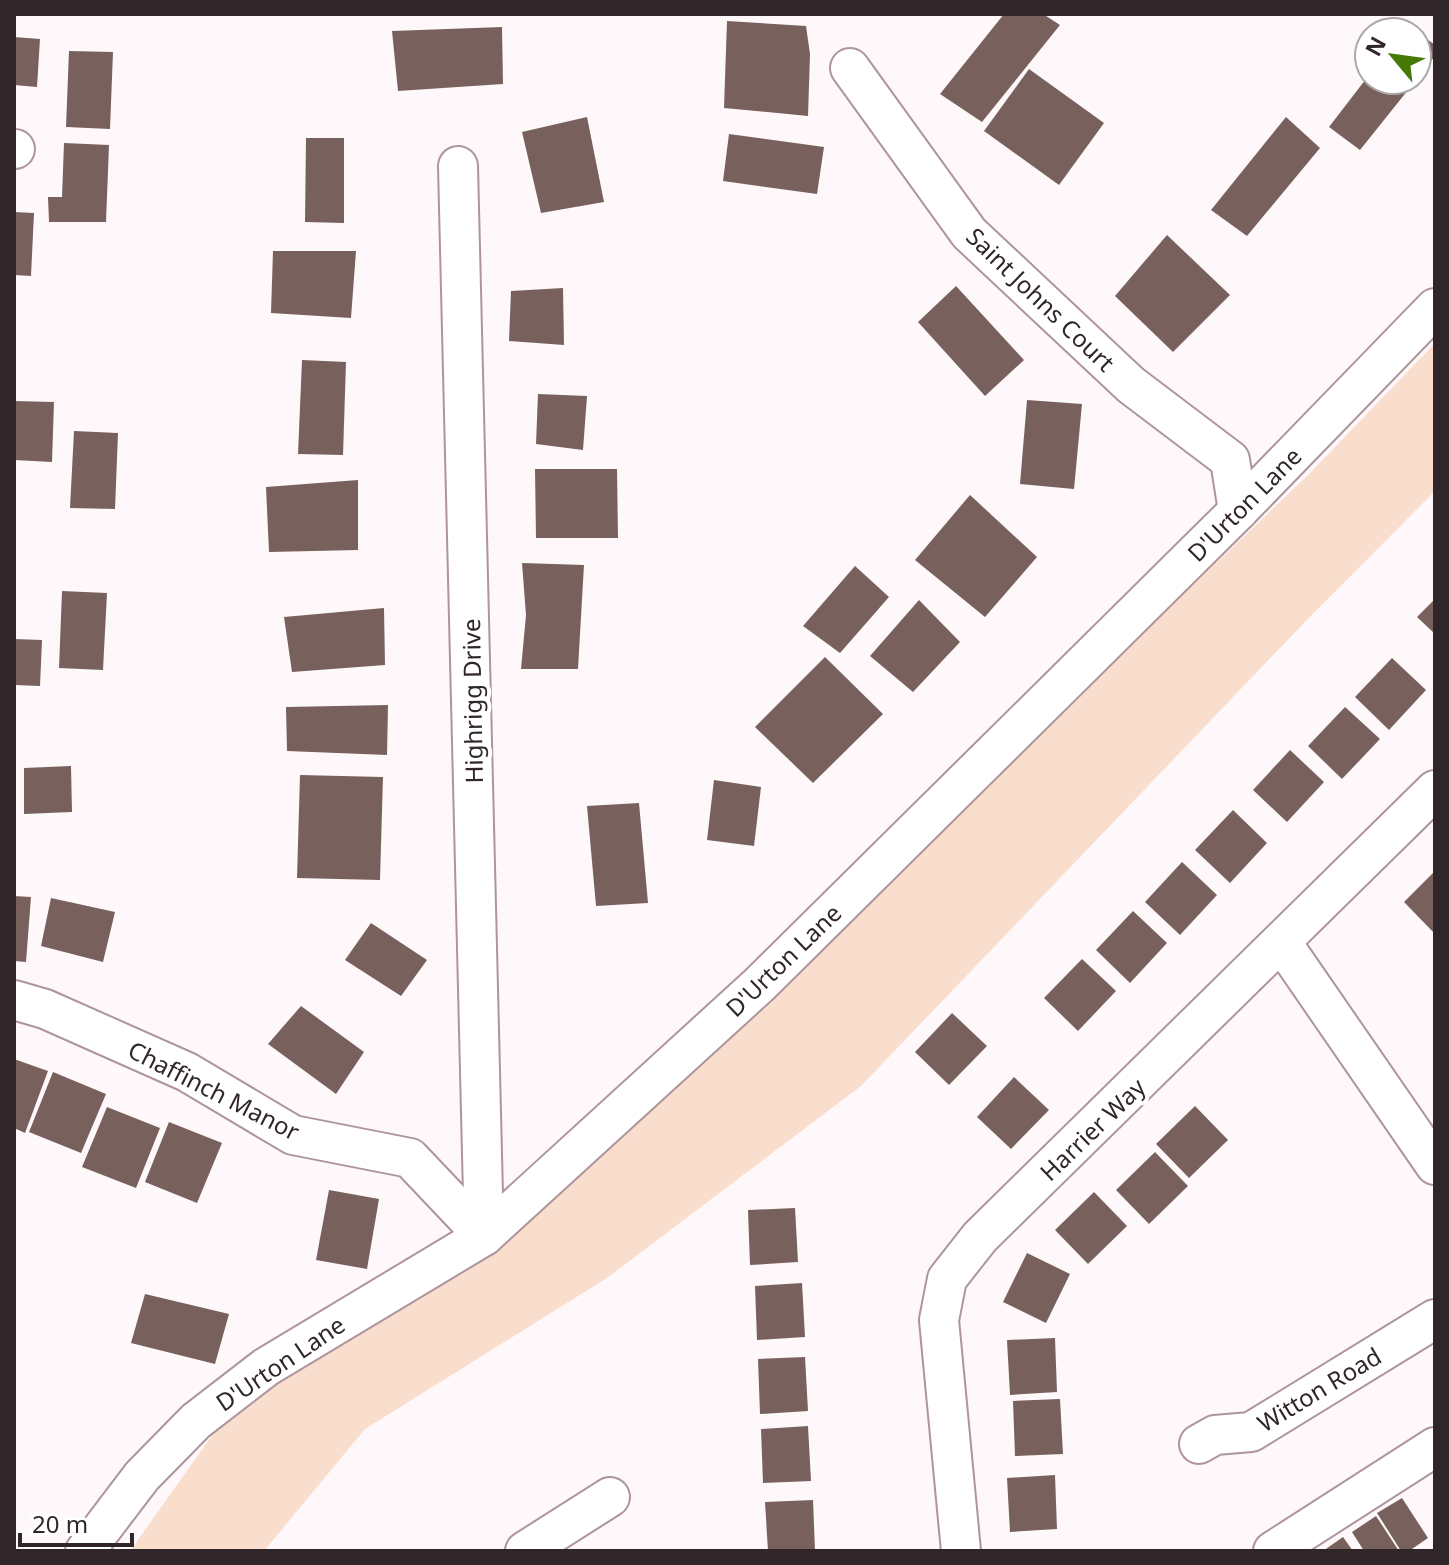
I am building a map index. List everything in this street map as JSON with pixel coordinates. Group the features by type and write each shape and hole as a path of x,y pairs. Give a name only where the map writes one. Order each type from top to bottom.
{"street":[{"name":"Saint Johns Court","path":"850,68 969,233 1131,385 1230,460 1238,511"},
{"name":"Highrigg Drive","path":"458,166 484,1236"},
{"name":"D'Urton Lane","path":"85,1551 142,1476 196,1421 266,1367 484,1236 760,984 1238,511 1435,308"},
{"name":"Harrier Way","path":"961,1551 939,1320 947,1279 980,1237 1435,790"},
{"path":"1282,943 1435,1165"},
{"name":"Chaffinch Manor","path":"14,1000 45,1009 187,1072 293,1135 410,1158 484,1236"},
{"name":"Witton Road","path":"1199,1444 1215,1435 1251,1432 1435,1319"},
{"path":"1273,1551 1435,1447"},
{"path":"525,1551 610,1497"}],"shaded area":[{"path":"1435,343 1435,491 1302,625 861,1086 607,1278 365,1429 264,1551 130,1551 230,1410 764,996 1309,474"}],"building":[{"path":"1004,14 1043,14 1060,25 982,122 940,94"},
{"path":"727,21 806,26 810,54 808,116 724,108"},
{"path":"502,27 503,84 398,91 392,31"},
{"path":"14,37 40,39 37,87 14,85"},
{"path":"69,51 113,52 110,129 66,127"},
{"path":"1029,69 1104,123 1059,185 984,131"},
{"path":"1353,96 1403,96 1360,150 1329,127"},
{"path":"587,117 604,202 541,213 522,132"},
{"path":"1286,117 1320,148 1247,236 1211,210"},
{"path":"729,134 824,147 817,194 723,181"},
{"path":"306,138 344,138 344,223 305,222"},
{"path":"64,143 109,145 106,222 49,222 48,197 62,197"},
{"path":"14,212 34,213 31,276 14,275"},
{"path":"1167,235 1230,295 1173,352 1115,296"},
{"path":"273,251 356,251 351,318 271,313"},
{"path":"956,286 1024,360 985,396 918,322"},
{"path":"563,288 564,345 509,341 511,291"},
{"path":"302,360 346,362 343,455 298,454"},
{"path":"538,394 587,396 583,450 536,444"},
{"path":"1027,400 1082,404 1074,489 1020,484"},
{"path":"14,401 54,402 52,462 14,460"},
{"path":"74,431 118,433 115,509 70,508"},
{"path":"535,469 617,469 618,538 536,538"},
{"path":"358,480 358,550 269,552 266,487"},
{"path":"970,495 1037,557 985,617 915,560"},
{"path":"522,563 584,565 578,669 521,669 526,615"},
{"path":"855,566 889,597 840,653 803,626"},
{"path":"62,591 107,593 103,670 59,668"},
{"path":"1435,599 1435,634 1417,617"},
{"path":"919,600 960,642 913,692 870,656"},
{"path":"384,608 385,665 292,672 284,617"},
{"path":"14,639 42,640 40,686 14,685"},
{"path":"825,657 883,714 813,783 755,727"},
{"path":"1392,658 1426,690 1389,730 1355,697"},
{"path":"388,705 387,755 287,751 286,707"},
{"path":"1345,707 1380,739 1342,779 1308,746"},
{"path":"1290,750 1324,782 1287,822 1253,790"},
{"path":"71,766 72,812 24,814 24,768"},
{"path":"300,775 383,777 380,880 297,878"},
{"path":"714,780 761,787 754,846 707,840"},
{"path":"639,803 648,903 596,906 587,806"},
{"path":"1233,810 1267,843 1230,883 1195,850"},
{"path":"1182,862 1217,895 1180,935 1145,902"},
{"path":"1435,871 1435,934 1404,902"},
{"path":"14,896 31,897 26,962 14,961"},
{"path":"51,898 115,912 103,962 41,946"},
{"path":"1133,911 1167,943 1130,983 1096,950"},
{"path":"371,923 427,960 401,996 345,960"},
{"path":"1082,959 1116,991 1078,1031 1044,998"},
{"path":"301,1006 364,1052 336,1094 268,1044"},
{"path":"952,1013 987,1046 949,1085 915,1052"},
{"path":"14,1059 48,1071 25,1133 14,1128"},
{"path":"53,1072 106,1094 81,1153 29,1132"},
{"path":"1014,1077 1049,1110 1011,1149 977,1117"},
{"path":"1195,1106 1228,1140 1189,1178 1156,1144"},
{"path":"107,1107 160,1128 136,1188 82,1167"},
{"path":"169,1122 222,1143 197,1203 145,1182"},
{"path":"1155,1152 1188,1186 1149,1224 1116,1190"},
{"path":"329,1190 379,1199 367,1269 316,1260"},
{"path":"1094,1192 1127,1226 1088,1264 1055,1230"},
{"path":"795,1208 798,1262 750,1265 748,1210"},
{"path":"1027,1253 1070,1274 1046,1323 1003,1302"},
{"path":"802,1283 805,1337 757,1340 755,1286"},
{"path":"145,1294 229,1314 215,1364 131,1343"},
{"path":"1055,1338 1057,1392 1010,1395 1007,1340"},
{"path":"805,1357 808,1411 760,1414 758,1359"},
{"path":"1060,1399 1063,1454 1015,1456 1013,1401"},
{"path":"808,1426 811,1481 763,1483 761,1429"},
{"path":"1055,1475 1057,1529 1010,1532 1007,1478"},
{"path":"1402,1498 1428,1538 1409,1551 1401,1551 1377,1513"},
{"path":"813,1500 815,1551 768,1551 765,1502"},
{"path":"1376,1516 1399,1551 1364,1551 1352,1532"},
{"path":"1343,1537 1353,1551 1323,1551"}]}
